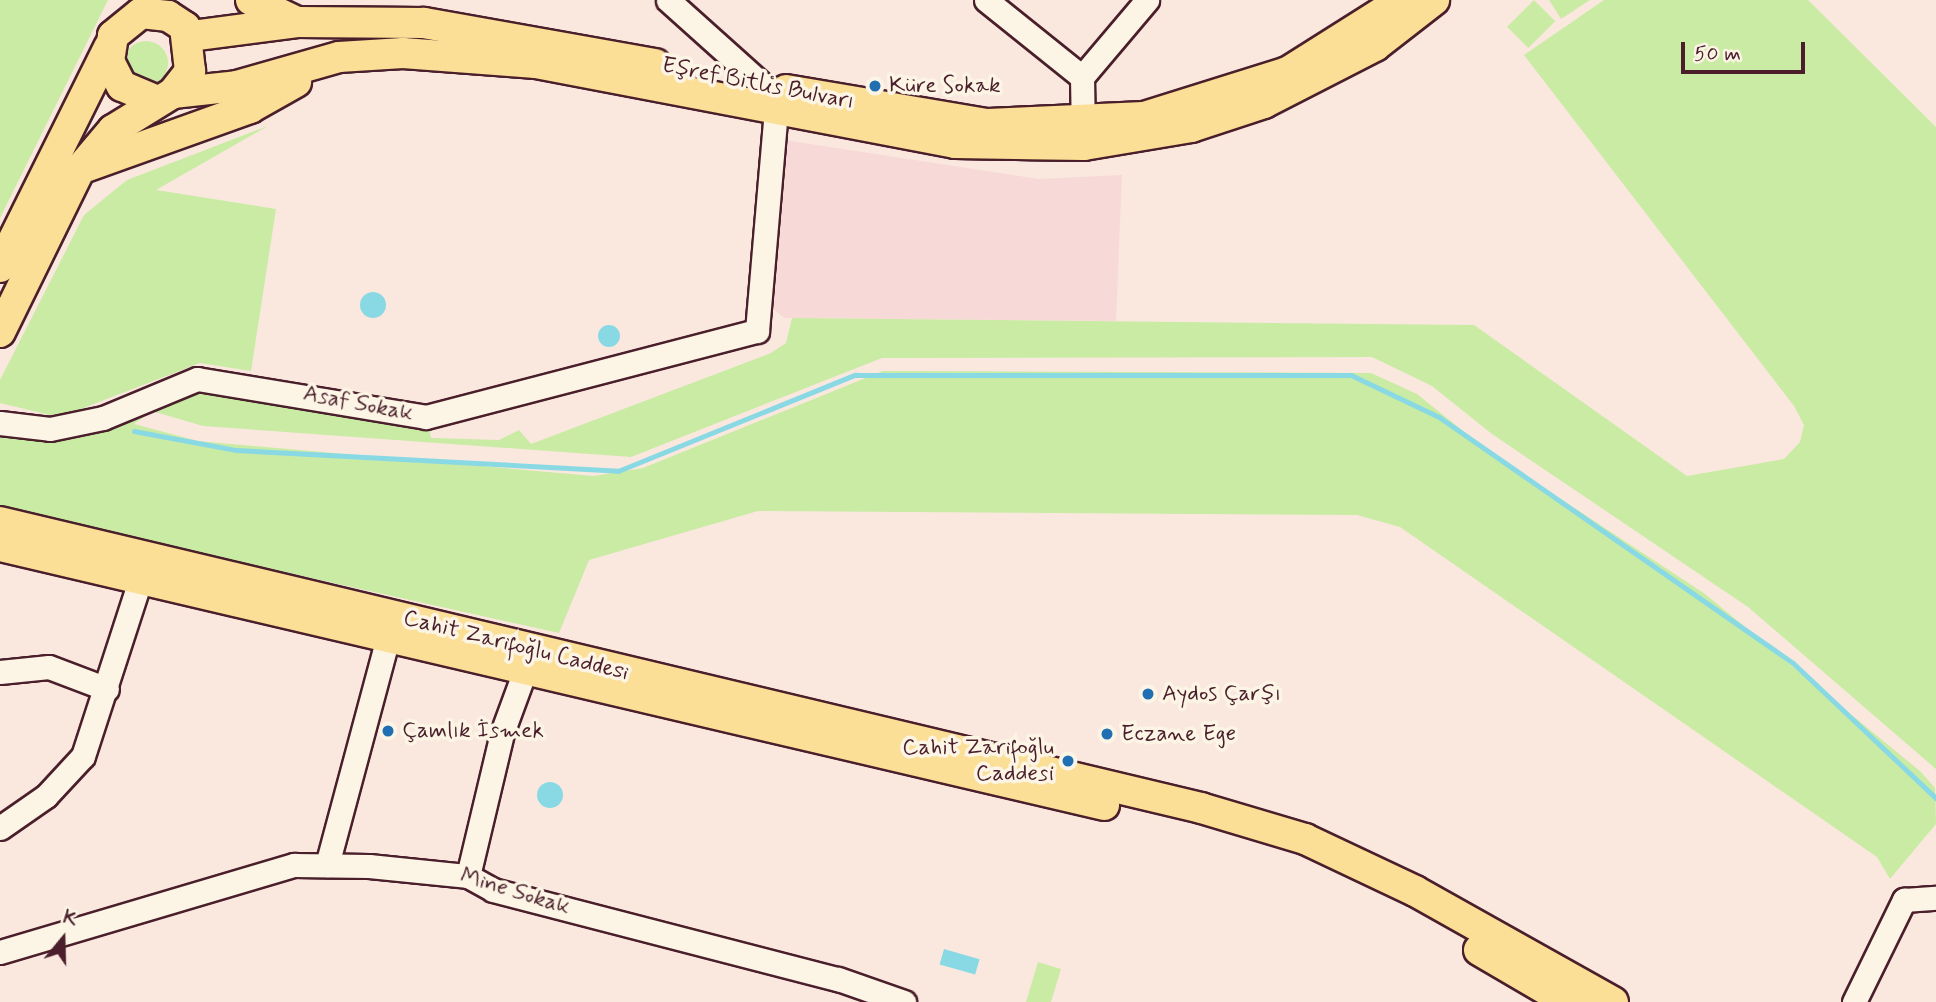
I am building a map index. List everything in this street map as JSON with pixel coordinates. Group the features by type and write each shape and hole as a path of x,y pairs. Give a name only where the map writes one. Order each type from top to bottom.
{"main road":[{"path":"251,0 297,22"},
{"name":"Eşref Bitlis Bulvarı","path":"1083,134 1264,81 1338,45 1402,0"},
{"name":"Eşref Bitlis Bulvarı","path":"188,21 457,26 955,142 1191,127 1264,103 1375,47 1434,0"},
{"path":"0,267 120,24 155,12 188,21 190,71 164,96 113,130 80,169 0,332"},
{"path":"120,24 122,86 164,96 237,86 339,57"},
{"name":"Eşref Bitlis Bulvarı","path":"339,57 403,53 536,63 770,97"},
{"path":"80,169 250,108 339,57"},
{"name":"Cahit Zarifoğlu Caddesi","path":"0,522 144,569"},
{"name":"Cahit Zarifoğlu Caddesi","path":"0,546 144,569 390,627 1313,857 1380,888 1568,1002"},
{"name":"Cahit Zarifoğlu Caddesi","path":"529,660 1187,804 1305,839 1415,891 1613,1002"}],"street":[{"path":"668,0 770,97"},
{"path":"986,0 1082,77"},
{"path":"1083,134 1082,77 1147,0"},
{"name":"Asaf Sokak","path":"0,423 50,429 103,418 197,379 426,417 757,331 770,97"},
{"path":"0,828 46,796 83,756 144,569"},
{"path":"327,865 390,627"},
{"path":"468,876 502,733 529,660"},
{"path":"0,672 49,667 107,689"},
{"name":"Mine Sokak","path":"0,952 294,865 327,865 468,876 493,890 838,979 904,1002"},
{"path":"1854,1002 1905,900 1936,898"}],"shaded area":[{"path":"784,140 1039,179 1122,175 1116,321 784,318 766,303"}],"green space":[{"path":"0,0 108,0 0,218"},
{"path":"1534,0 1555,21 1528,48 1507,27"},
{"path":"1549,0 1590,0 1561,19"},
{"path":"1604,0 1808,0 1936,127 1936,769 1748,607 1492,434 1432,386 1372,357 882,358 631,457 203,426 152,411 134,424 198,441 594,476 643,468 883,371 1371,373 1417,394 1488,451 1705,594 1921,772 1935,788 1936,824 1890,879 1877,857 1400,527 1357,515 758,511 589,560 559,633 0,509 0,436 55,442 211,387 428,421 431,438 499,440 519,430 531,444 771,353 786,343 792,318 1474,325 1687,476 1784,459 1800,442 1804,425 1794,406 1524,55"},
{"path":"146,41 155,42 162,47 167,54 167,72 162,79 155,84 146,85 137,84 130,79 125,72 124,63 125,54 130,47 137,42"},
{"path":"268,126 156,190 276,209 251,371 200,363 73,412 50,415 0,403 0,380 84,215 127,180"},
{"path":"1038,962 1061,969 1051,1002 1026,1002"}],"water":[{"path":"373,292 382,296 386,305 382,314 373,318 364,314 360,305 364,296"},
{"path":"609,325 617,328 620,336 617,344 609,347 601,344 598,336 601,328"},
{"path":"550,782 560,785 563,795 560,805 550,808 540,805 537,795 540,785"},
{"path":"944,949 980,959 975,975 940,964"}],"waterway":[{"path":"134,431 236,450 618,471 855,375 1351,375 1439,417 1793,663 1936,798"}],"place":[{"name":"Küre Sokak","path":"875,86"},
{"name":"Aydos Çarşı","path":"1148,694"},
{"name":"Çamlık İsmek","path":"388,731"},
{"name":"Eczane Ege","path":"1107,734"},
{"name":"Cahit Zarifoğlu Caddesi","path":"1068,761"}]}
